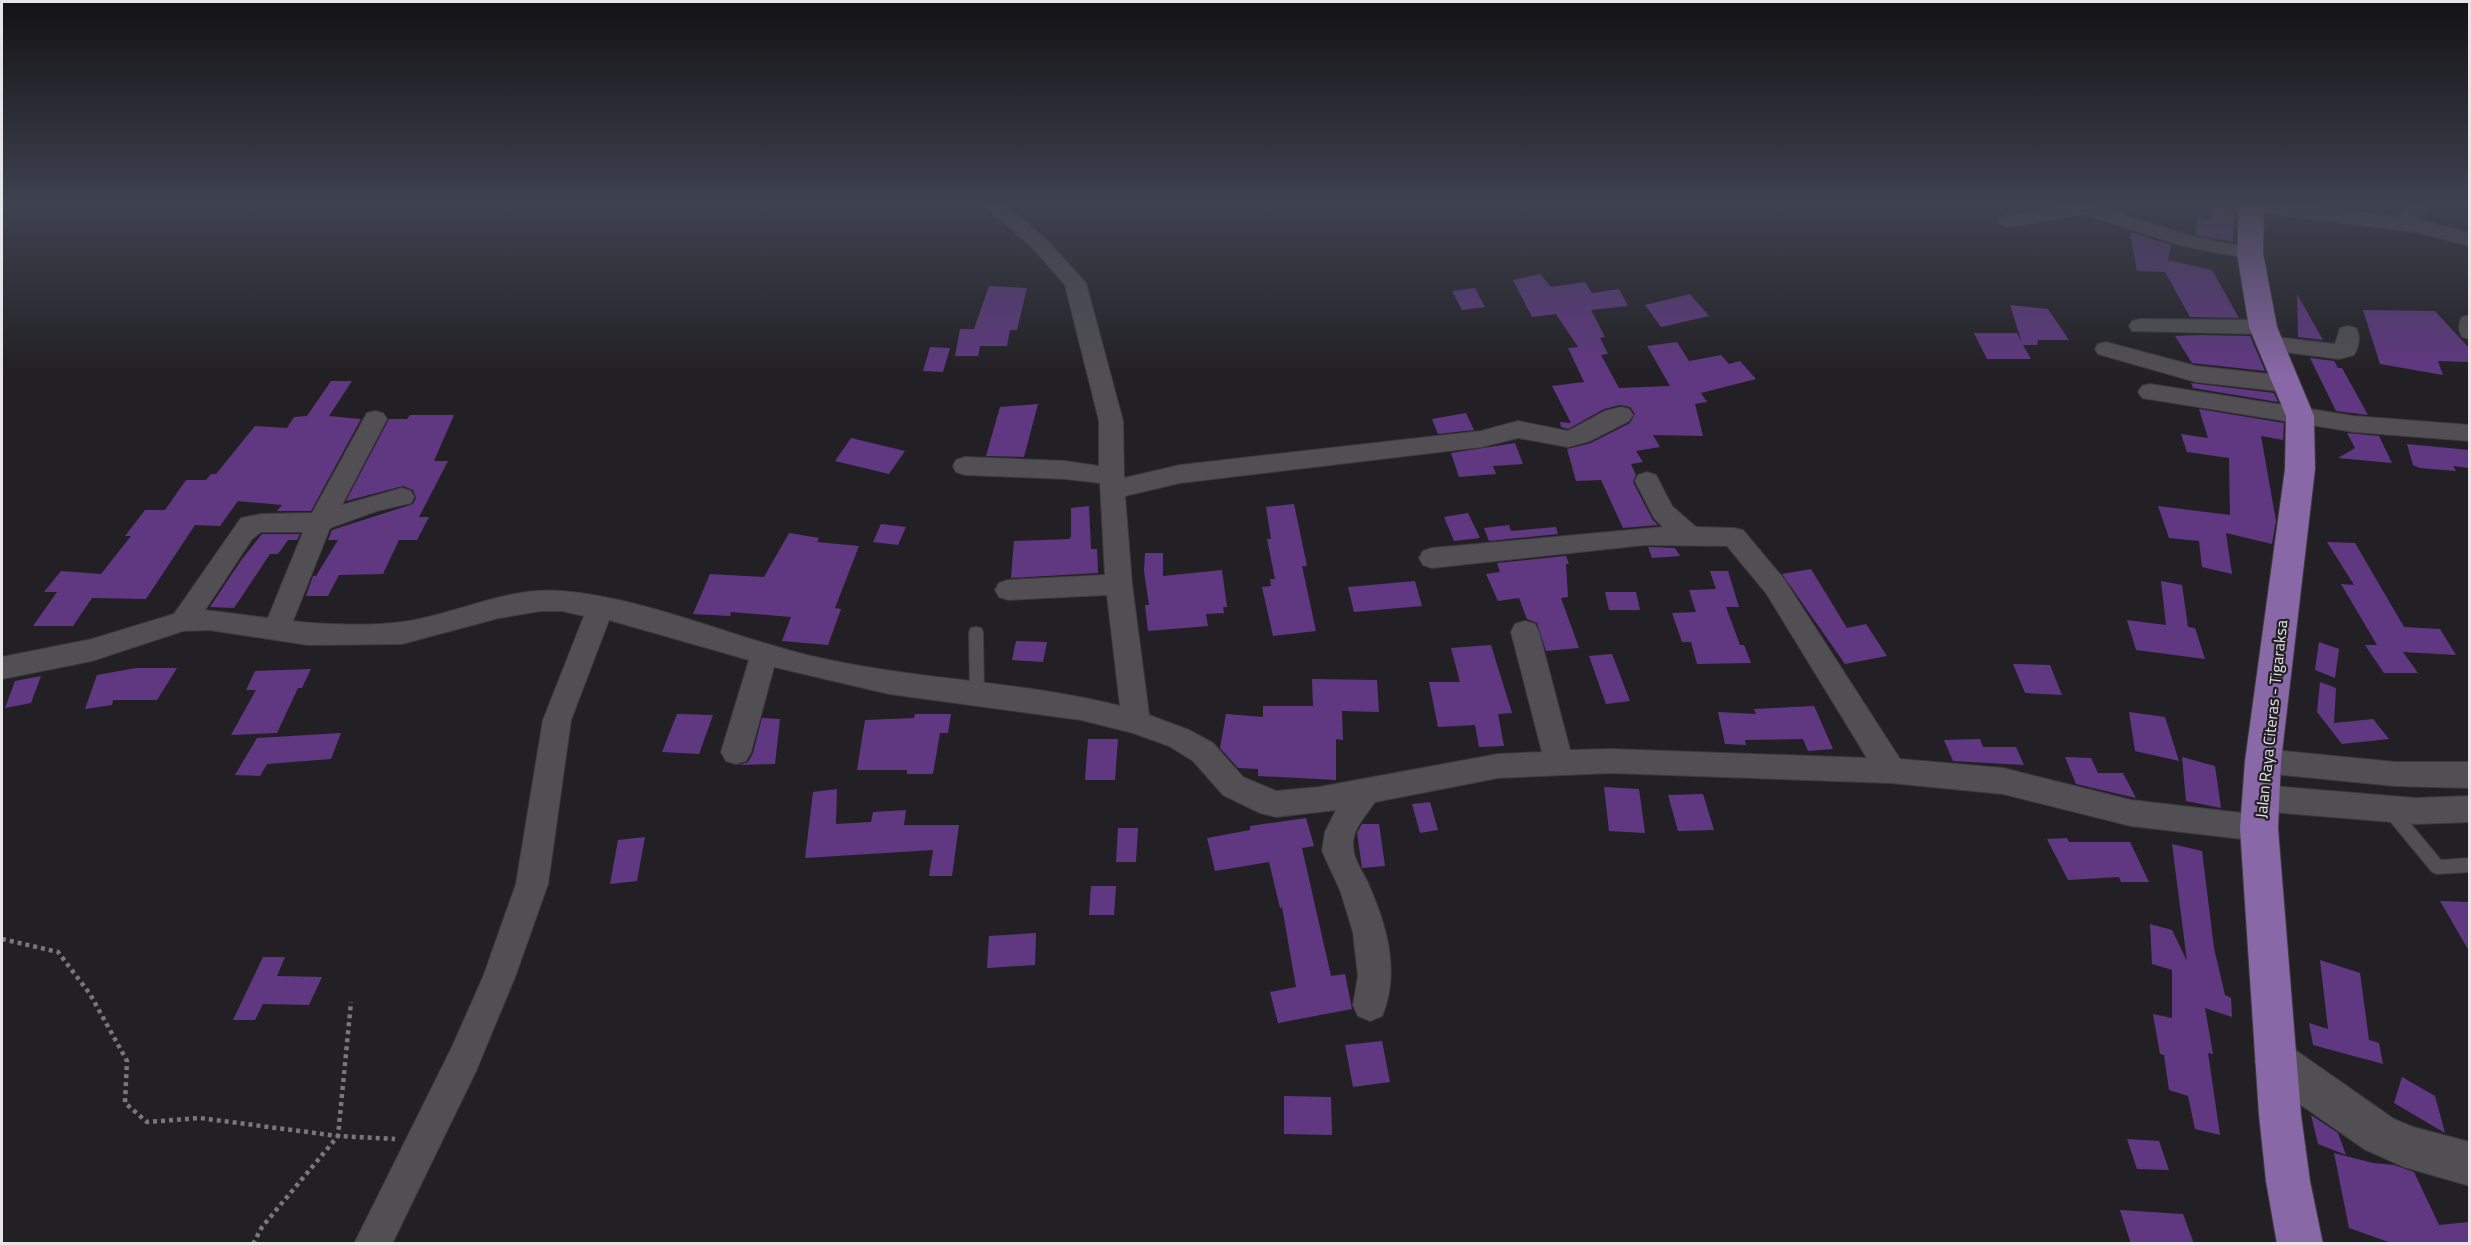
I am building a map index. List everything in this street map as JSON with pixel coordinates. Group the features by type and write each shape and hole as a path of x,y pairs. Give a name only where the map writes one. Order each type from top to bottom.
{"main road":[{"name":"Jalan Raya Citeras - Tigaraksa","path":"2251,260 2265,335 2300,416 2300,470 2264,761 2260,813 2276,1062 2288,1181 2300,1244"}],"street":[{"path":"1054,260 1075,283 1111,421 1112,483 1119,584 1136,722"},
{"path":"2469,322 2469,332"},
{"path":"2140,326 2265,335 2339,352 2346,350 2348,333"},
{"path":"2106,349 2196,374 2287,384"},
{"path":"2150,392 2194,397 2354,424 2469,433"},
{"path":"965,466 1065,470 1112,483 1482,439 1518,430 1547,439 1566,440 1578,437 1607,417 1621,415"},
{"path":"276,631 320,522 375,419"},
{"path":"1647,481 1664,512 1688,535"},
{"path":"183,621 243,531 250,525 320,522 402,496"},
{"path":"1432,558 1523,548 1688,535 1727,535 1739,540 1775,586 1891,771"},
{"path":"1008,590 1119,584"},
{"path":"2,669 93,650 183,621 209,620 308,634 402,633 499,608 541,601 562,601 646,618 764,655 889,683 1081,708 1136,722 1179,738 1203,752 1233,786 1260,800 1276,804 1293,803 1498,766 1622,761 1891,771 2003,781 2131,813 2260,813 2388,808 2416,811 2469,809"},
{"path":"372,1244 464,1059 499,977 532,884 557,720 600,609"},
{"path":"1525,633 1559,763"},
{"path":"736,752 764,655"},
{"path":"2264,761 2395,774 2469,775"},
{"path":"1366,790 1338,838 1338,854 1355,889 1377,963 1370,1005"},
{"path":"2276,1062 2380,1135 2407,1147 2440,1153 2469,1164"}],"lane":[{"path":"976,632 977,694"},
{"path":"2388,808 2437,867 2469,865"}],"path":[{"path":"2,939 58,952 90,994 127,1061 125,1103 147,1122 200,1118 338,1136 423,1140"},
{"path":"253,1244 262,1227 338,1136 351,1002"}],"building":[{"path":"2135,260 2168,260 2212,270 2239,318 2190,317 2165,272 2137,271"},
{"path":"1540,274 1551,287 1585,282 1592,293 1619,289 1628,306 1591,310 1605,337 1600,338 1608,354 1601,355 1619,388 1670,386 1647,346 1677,342 1689,361 1721,355 1729,364 1740,361 1756,379 1701,393 1707,402 1695,404 1703,436 1653,435 1660,447 1636,451 1643,462 1631,464 1636,475 1633,482 1652,519 1658,525 1623,528 1601,480 1576,481 1567,449 1591,443 1630,423 1635,414 1630,407 1620,405 1604,409 1568,429 1561,427 1560,422 1571,423 1552,386 1584,382 1568,348 1578,347 1556,314 1532,317 1513,280"},
{"path":"989,286 1027,288 1017,330 1010,330 1007,346 980,346 978,356 955,356 960,329 974,329"},
{"path":"1475,288 1485,307 1462,310 1452,291"},
{"path":"1690,294 1709,316 1661,327 1645,305"},
{"path":"2297,294 2323,340 2298,337"},
{"path":"2010,305 2048,309 2069,340 2038,340 2037,345 2023,345 2031,359 1987,359 1974,333 2017,333 2022,343"},
{"path":"2363,310 2435,311 2469,348 2469,362 2438,361 2443,375 2380,364"},
{"path":"2175,336 2250,336 2265,371 2192,363"},
{"path":"930,347 950,348 943,372 923,371"},
{"path":"2310,358 2334,361 2338,368 2342,368 2368,415 2336,411"},
{"path":"331,381 352,381 329,416 361,419 311,511 277,511 282,505 238,501 220,526 195,525 146,599 92,598 73,626 33,626 57,592 44,592 61,571 101,574 131,536 125,536 145,510 165,510 186,480 206,480 211,474 216,474 255,426 287,428 294,417 307,416"},
{"path":"2191,383 2274,393 2278,402 2193,388"},
{"path":"1038,404 1024,457 986,456 1000,407"},
{"path":"2199,409 2284,423 2283,440 2261,436 2276,521 2272,544 2226,533 2232,574 2202,567 2199,541 2169,538 2158,506 2230,515 2229,458 2187,452 2181,434 2208,438"},
{"path":"1466,413 1474,430 1438,434 1432,419"},
{"path":"410,415 454,415 434,461 448,461 419,517 429,517 417,540 399,540 383,574 339,575 328,596 306,596 313,576 316,576 338,540 328,540 332,530 413,504 416,498 413,490 403,486 346,501 389,419 407,419"},
{"path":"2347,433 2379,436 2392,463 2338,458 2355,448"},
{"path":"851,438 905,451 889,474 835,461"},
{"path":"1515,443 1523,464 1493,466 1496,474 1459,477 1451,453"},
{"path":"2407,444 2469,450 2469,468 2453,466 2456,471 2420,468 2413,465"},
{"path":"1294,504 1307,566 1302,566 1316,631 1273,636 1262,587 1271,586 1270,579 1275,579 1267,539 1271,539 1266,507"},
{"path":"1089,506 1091,549 1097,549 1098,573 1011,578 1014,541 1069,539 1071,537 1071,508"},
{"path":"1468,513 1480,538 1454,541 1444,517"},
{"path":"881,524 906,527 898,545 873,542"},
{"path":"1509,525 1511,531 1556,527 1558,534 1489,541 1484,528"},
{"path":"789,533 819,538 817,542 859,546 835,608 841,609 828,645 782,641 791,617 731,612 730,616 693,614 710,574 764,577"},
{"path":"262,534 300,534 297,540 288,540 278,554 270,554 234,608 210,607 242,559"},
{"path":"2327,542 2355,543 2404,627 2440,629 2456,655 2403,652 2418,673 2384,673 2365,645 2377,645 2341,584 2354,585"},
{"path":"1648,547 1675,548 1680,556 1652,558"},
{"path":"1145,553 1163,553 1163,576 1222,570 1227,607 1223,607 1224,613 1206,614 1208,626 1148,631 1145,605 1149,605 1144,571"},
{"path":"1566,556 1569,564 1566,564 1568,597 1561,598 1579,648 1546,651 1537,623 1527,619 1519,598 1498,601 1486,574 1500,572 1497,563"},
{"path":"1811,569 1847,628 1866,624 1887,656 1845,664 1782,574"},
{"path":"1710,571 1728,571 1739,607 1726,607 1740,645 1744,645 1751,663 1697,664 1691,642 1682,642 1672,613 1696,612 1689,590 1716,589"},
{"path":"1415,581 1422,606 1354,612 1348,587"},
{"path":"2161,581 2182,585 2188,627 2195,628 2205,659 2136,650 2127,620 2166,625"},
{"path":"1605,592 1636,592 1640,610 1609,610"},
{"path":"1016,641 1047,642 1043,662 1012,660"},
{"path":"2319,642 2339,649 2335,678 2315,670"},
{"path":"1491,645 1512,713 1498,714 1504,746 1479,747 1475,725 1438,727 1429,682 1460,682 1451,648"},
{"path":"1612,654 1630,701 1606,704 1589,656"},
{"path":"2013,664 2050,665 2062,695 2025,693"},
{"path":"136,668 177,668 157,700 113,700 112,705 85,709 97,675"},
{"path":"311,669 302,688 298,688 277,733 231,735 256,690 246,690 255,671"},
{"path":"41,676 31,703 5,708 15,681"},
{"path":"1312,679 1377,680 1379,712 1342,711 1343,740 1336,739 1336,780 1258,776 1258,769 1238,768 1220,748 1226,714 1263,717 1263,706 1313,706"},
{"path":"2320,682 2336,688 2334,723 2373,719 2389,739 2342,744 2317,712"},
{"path":"1814,706 1833,749 1808,751 1803,739 1745,740 1746,745 1725,744 1718,712 1756,714 1754,709"},
{"path":"2129,712 2165,717 2179,761 2135,751"},
{"path":"677,714 713,715 699,754 662,752"},
{"path":"915,714 951,714 948,733 940,733 933,774 907,774 907,770 857,770 865,720 914,718"},
{"path":"762,718 780,719 775,764 739,765 748,762 753,753"},
{"path":"341,733 331,759 267,764 260,776 235,775 257,738"},
{"path":"1088,739 1118,739 1115,780 1085,780"},
{"path":"1980,739 1983,747 2016,747 2024,765 1953,761 1944,740"},
{"path":"2065,757 2091,758 2098,773 2123,773 2136,798 2076,784"},
{"path":"2182,757 2215,766 2221,808 2186,801"},
{"path":"1604,787 1639,789 1645,833 1609,831"},
{"path":"837,789 836,824 871,822 873,812 906,810 904,825 959,825 952,876 929,876 933,850 805,858 813,792"},
{"path":"1703,794 1714,830 1678,831 1668,795"},
{"path":"1430,802 1438,830 1420,833 1412,804"},
{"path":"1306,818 1314,846 1302,848 1331,976 1345,974 1352,1009 1278,1023 1270,992 1296,987 1282,907 1280,908 1269,862 1215,871 1207,838 1250,830 1250,826"},
{"path":"1362,824 1379,824 1385,866 1362,868 1357,833"},
{"path":"1118,828 1138,828 1136,862 1116,862"},
{"path":"645,837 637,881 610,884 618,840"},
{"path":"2067,838 2069,842 2130,842 2149,882 2121,882 2119,877 2068,880 2047,839"},
{"path":"2172,844 2202,851 2214,948 2225,995 2231,998 2232,1017 2205,1008 2213,1054 2208,1053 2220,1135 2195,1129 2188,1096 2169,1090 2164,1055 2160,1054 2153,1014 2172,1018 2172,970 2152,964 2150,924 2172,930 2187,961"},
{"path":"1091,886 1116,886 1114,915 1089,915"},
{"path":"2440,901 2469,902 2469,951"},
{"path":"1036,933 1035,965 987,968 989,936"},
{"path":"263,957 285,957 277,976 322,977 309,1005 263,1004 255,1020 233,1020"},
{"path":"2320,960 2360,973 2369,1040 2379,1043 2383,1064 2313,1045 2309,1023 2328,1029"},
{"path":"1382,1041 1390,1082 1353,1087 1345,1045"},
{"path":"2402,1077 2435,1096 2445,1133 2394,1103"},
{"path":"1284,1096 1331,1097 1332,1135 1284,1134"},
{"path":"2311,1115 2338,1133 2346,1155 2318,1144"},
{"path":"2127,1139 2159,1141 2169,1170 2137,1169"},
{"path":"2334,1153 2373,1163 2394,1165 2414,1172 2439,1225 2469,1222 2469,1244 2394,1244 2349,1228"},
{"path":"2120,1210 2183,1214 2194,1244 2131,1244"}]}
